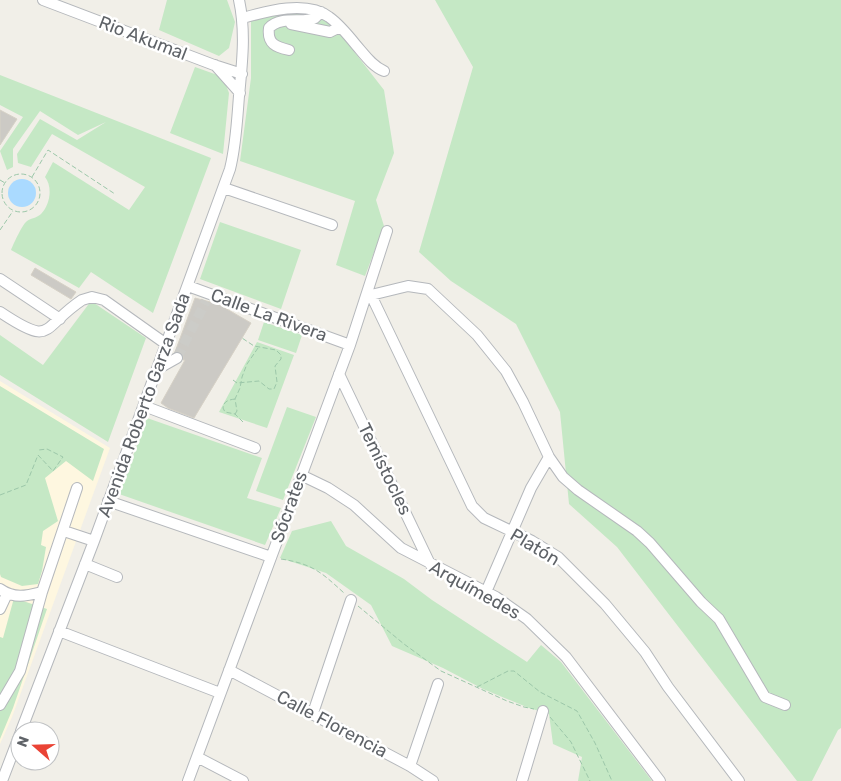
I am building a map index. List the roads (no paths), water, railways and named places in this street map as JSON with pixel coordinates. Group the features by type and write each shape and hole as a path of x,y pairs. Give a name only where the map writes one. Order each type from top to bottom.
{"street":[{"name":"Rio Akumal","path":"43,0 242,74"},
{"name":"Avenida Roberto Garza Sada","path":"24,721 94,541 224,188 234,153 242,74 243,18 239,0"},
{"path":"243,18 278,9 292,8 317,15 329,16 373,63 384,71"},
{"path":"289,50 274,46 270,42 268,34 271,25 317,15"},
{"path":"317,15 330,32"},
{"path":"283,21 330,32 340,27"},
{"path":"214,64 240,93"},
{"path":"224,188 332,225"},
{"name":"Sócrates","path":"188,781 369,294 387,231"},
{"path":"0,278 60,319"},
{"name":"Calle La Rivera","path":"188,286 208,297 350,345"},
{"path":"369,294 400,287 414,286 428,289 477,335 506,372 555,467 570,484 626,522 650,543 701,602 719,619 766,697 785,705"},
{"name":"Platón","path":"369,294 472,506 484,518 532,541 558,557 605,604 645,652 668,687 739,781"},
{"path":"0,312 22,327 36,332 48,330 82,300 96,297 128,316 166,344"},
{"path":"158,367 177,358"},
{"name":"Temístocles","path":"339,374 430,564"},
{"path":"144,406 255,448"},
{"path":"486,592 531,488 549,457"},
{"name":"Arquímedes","path":"301,475 340,495 354,505 395,544 505,602 527,619 566,657 660,781"},
{"path":"0,705 20,671 42,592 77,488"},
{"path":"108,501 271,557"},
{"path":"64,531 94,541"},
{"path":"85,564 117,577"},
{"path":"0,609 4,591 25,596 42,592"},
{"path":"313,713 351,600"},
{"path":"59,631 220,693"},
{"name":"Calle Florencia","path":"229,670 313,713 410,766 433,781"},
{"path":"410,766 438,684"},
{"path":"522,781 543,711"},
{"path":"197,757 243,781"},
{"name":"Avenida Roberto Garza Sada","path":"2,781 10,759"}],"water":[{"path":"22,179 32,183 36,193 32,203 22,207 12,203 8,193 12,183"}],"tunnel":[{"path":"177,358 206,301"}]}
